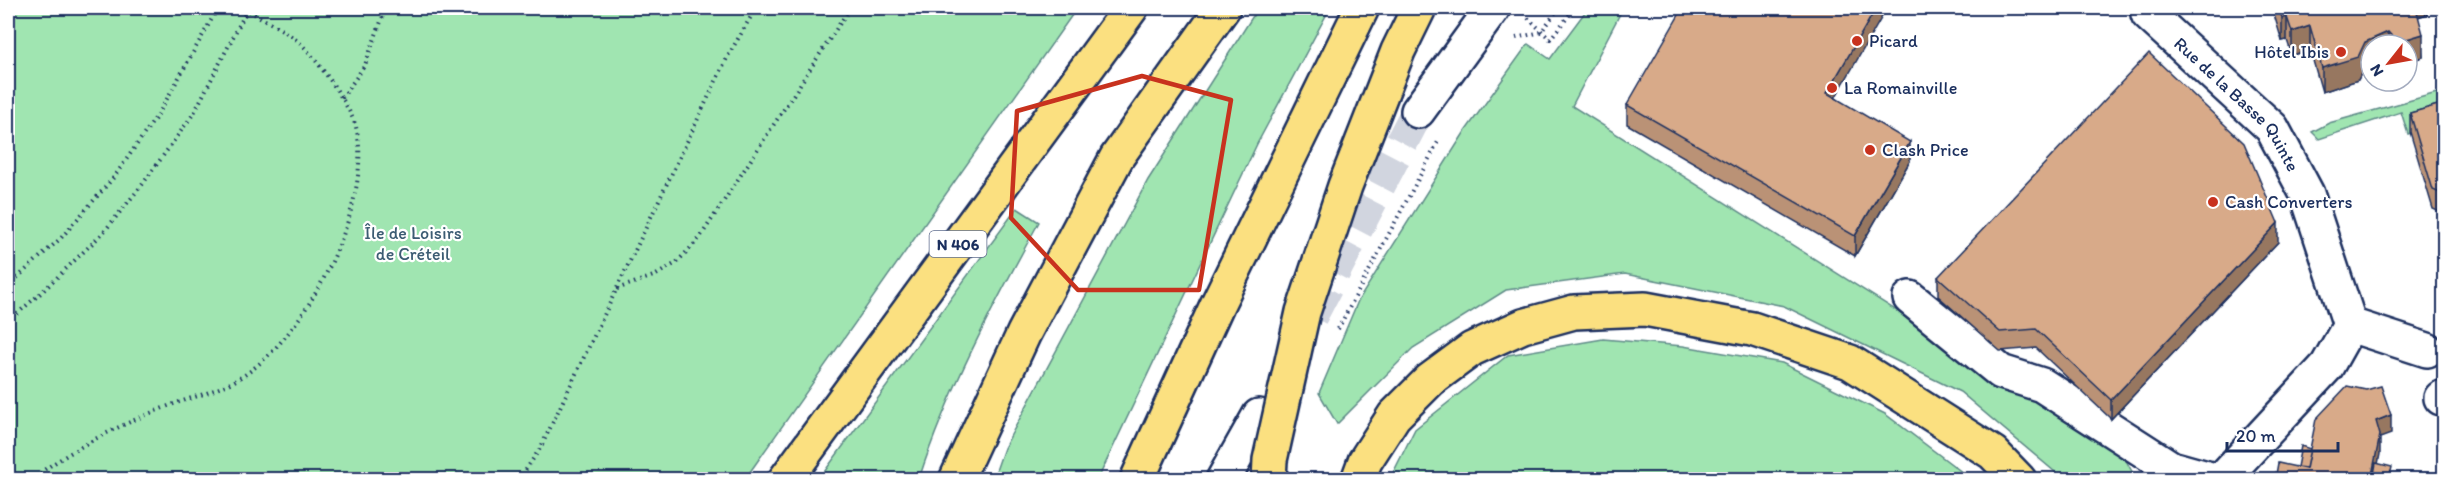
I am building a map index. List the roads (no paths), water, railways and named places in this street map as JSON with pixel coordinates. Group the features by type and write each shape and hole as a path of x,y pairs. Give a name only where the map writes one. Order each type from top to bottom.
{"main road":[{"name":"N 406","path":"785,480 1131,8"},
{"path":"956,480 1024,333 1117,157 1223,8"},
{"path":"1137,480 1217,305 1362,8"},
{"path":"1269,480 1270,460 1303,312 1345,186 1398,51 1419,8"},
{"path":"1358,480 1365,461 1394,416 1430,380 1472,349 1523,326 1574,312 1645,309 1752,328 1850,362 1993,453 2019,480"}],"street":[{"path":"1418,111 1493,8"},
{"name":"Rue de la Basse Quinte","path":"2150,8 2148,14 2272,128 2307,194 2350,325"},
{"path":"1910,298 2001,372 2042,385 2171,468 2214,480"},
{"path":"2221,480 2327,366 2350,325 2427,350"},
{"path":"1223,480 1259,416"}],"tunnel":[{"path":"1311,316 1418,111"}],"place":[{"name":"Picard","path":"1857,41"},
{"name":"Hôtel Ibis","path":"2341,52"},
{"name":"La Romainville","path":"1832,88"},
{"name":"Clash Price","path":"1870,150"},
{"name":"Cash Converters","path":"2213,202"}],"park label":[{"name":"Île de Loisirs de Créteil","path":"413,243"}]}
